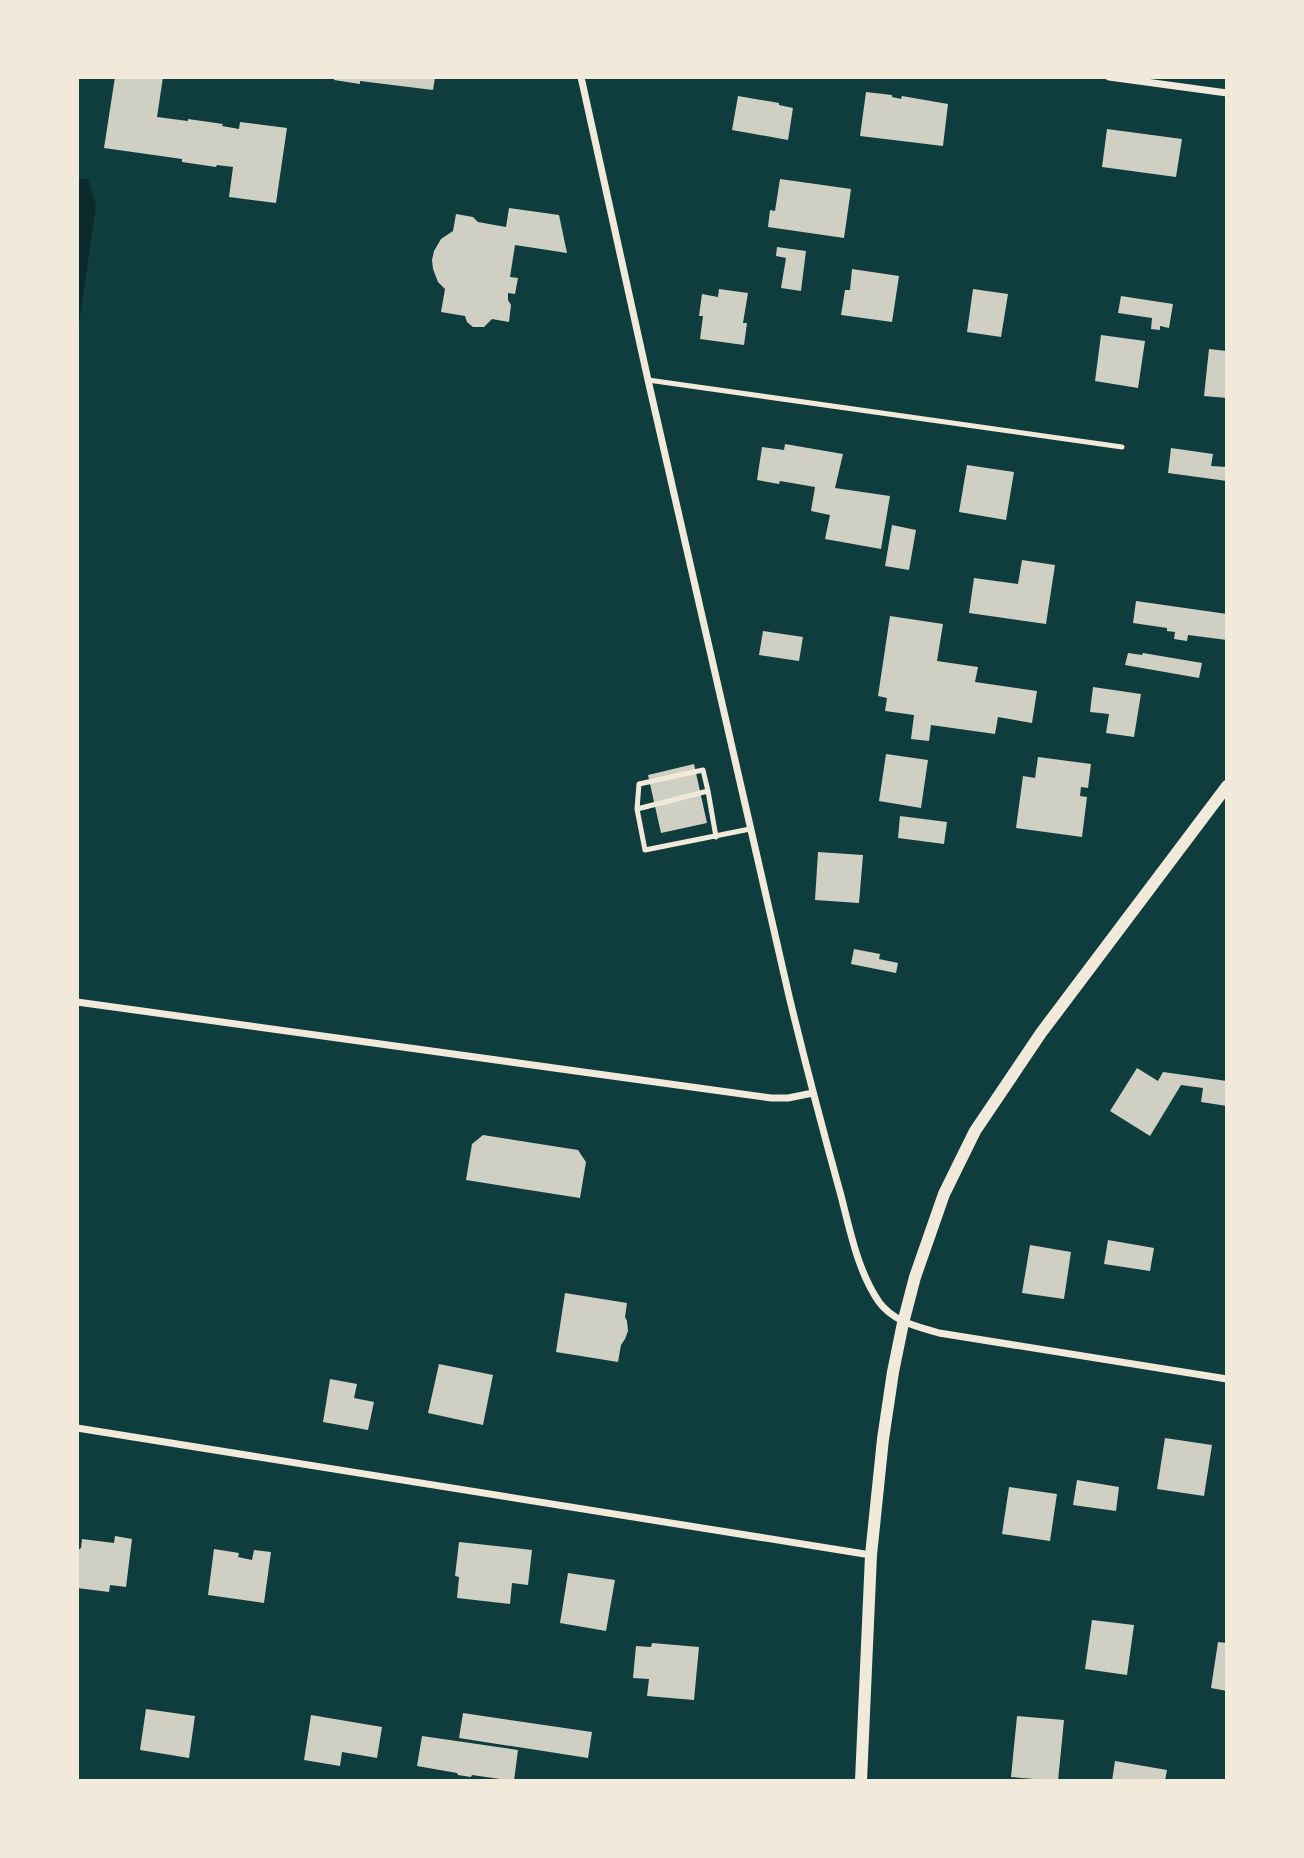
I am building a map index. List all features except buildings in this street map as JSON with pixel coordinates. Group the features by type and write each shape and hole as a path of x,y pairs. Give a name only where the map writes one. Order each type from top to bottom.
{"street":[{"path":"581,77 750,829 813,1093 857,1255 869,1284 881,1304 903,1323 939,1333 1227,1378"},
{"path":"1109,77 1227,93"},
{"path":"861,1781 872,1555 883,1439 903,1323 915,1277 944,1194 975,1131 1041,1033 1227,786"},
{"path":"77,1002 771,1098 813,1093"},
{"path":"77,1428 872,1555"}],"lane":[{"path":"648,380 1122,447"},
{"path":"716,837 703,770 639,784 637,809 645,850 716,837 750,829"},
{"path":"637,809 708,792"}],"water":[{"path":"77,179 88,179 96,205 77,338"}]}
